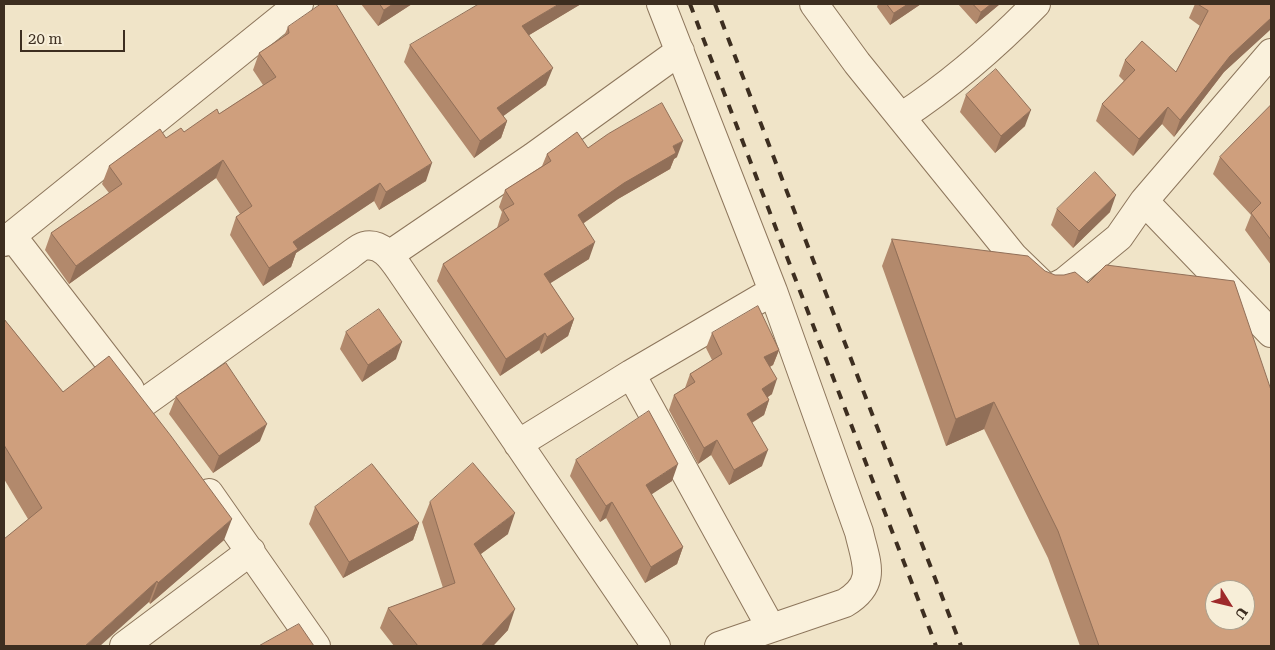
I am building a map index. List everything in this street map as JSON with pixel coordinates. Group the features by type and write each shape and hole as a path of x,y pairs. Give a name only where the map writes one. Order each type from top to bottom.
{"street":[{"path":"299,4 8,239 150,415 364,246 377,246 389,255 656,646"},
{"path":"661,4 773,291 859,532 867,570 866,581 862,589 855,597 845,603 719,646"},
{"path":"814,4 857,63 1013,256 1045,287 1054,287 1064,282 1119,237 1144,201 1271,54"},
{"path":"901,117 936,94 982,55 1036,4"},
{"path":"389,255 533,157 680,50"},
{"path":"1144,201 1271,333"},
{"path":"518,444 631,374 773,291"},
{"path":"631,374 770,628"},
{"path":"193,472 251,551 316,646"},
{"path":"124,646 251,551"}],"building":[{"path":"321,4 336,4 432,163 386,192 380,183 293,242 298,249 269,268 236,217 252,206 223,160 76,266 51,233 122,184 109,166 160,129 166,138 181,128 184,132 217,109 219,114 276,77 259,53 289,33 288,27"},
{"path":"380,4 393,4 384,10"},
{"path":"479,4 559,4 522,26 553,68 497,108 507,121 480,141 410,45"},
{"path":"887,4 908,4 894,13"},
{"path":"973,4 991,4 981,12"},
{"path":"1198,4 1271,4 1271,18 1230,56 1180,120 1168,107 1139,139 1102,104 1135,70 1125,60 1142,41 1176,72 1208,11"},
{"path":"996,69 1031,110 1001,136 966,95"},
{"path":"662,103 683,141 673,146 676,153 624,183 578,215 595,242 544,274 574,319 547,337 545,333 506,359 443,264 509,220 503,210 514,204 505,190 551,161 547,154 577,132 588,148 608,134"},
{"path":"1271,105 1271,240 1251,213 1261,203 1220,157"},
{"path":"1095,172 1116,195 1079,231 1057,209"},
{"path":"892,239 1028,256 1045,271 1055,275 1075,272 1088,283 1106,265 1234,281 1271,390 1271,646 1099,646 1058,531 994,402 956,419"},
{"path":"758,306 779,350 764,357 777,379 762,389 769,400 747,414 768,450 734,470 717,440 704,448 674,395 695,382 690,374 722,354 712,333"},
{"path":"379,309 402,342 368,365 346,332"},
{"path":"4,319 63,392 109,356 232,519 158,583 157,581 85,646 4,646 4,539 42,508 4,445"},
{"path":"226,363 267,424 219,456 176,397"},
{"path":"649,411 678,464 646,485 683,547 651,567 612,502 606,506 576,460"},
{"path":"473,463 515,513 474,544 515,609 481,646 418,646 388,608 455,583 430,502"},
{"path":"372,464 419,523 349,562 315,507"},
{"path":"299,624 314,646 259,646"}],"railway":[{"path":"690,4 936,646"},
{"path":"715,4 961,646"}]}
